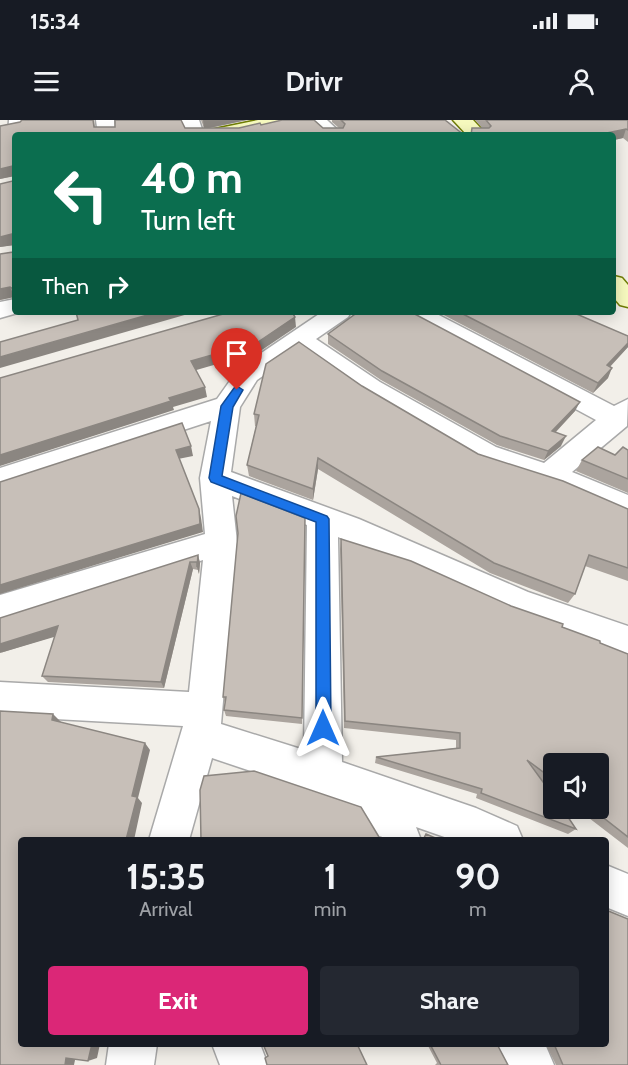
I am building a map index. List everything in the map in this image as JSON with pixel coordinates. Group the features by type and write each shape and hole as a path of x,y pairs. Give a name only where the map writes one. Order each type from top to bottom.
{"street":[{"path":"316,120 330,132"},
{"path":"462,120 473,132"},
{"path":"225,132 274,121"},
{"path":"616,285 628,300"},
{"path":"170,837 202,723 220,542 215,478 227,406 248,374 302,327 332,315"},
{"path":"420,315 622,414 549,475"},
{"path":"302,327 371,389 486,455 549,475 628,508"},
{"path":"0,479 227,406"},
{"path":"215,478 348,528 519,603 628,641"},
{"path":"322,519 323,775"},
{"path":"0,610 220,542"},
{"path":"0,699 202,723 323,775 497,837"},
{"path":"374,793 399,837"},
{"path":"609,887 628,895"},
{"path":"130,1065 133,1047"},
{"path":"237,1047 244,1065"},
{"path":"520,1047 530,1065"}],"building":[{"path":"22,120 93,120 94,127 115,127 115,120 181,120 185,128 239,128 282,120 314,120 323,128 343,128 345,124 341,120 445,120 460,132 12,132 12,166 0,169 0,126"},
{"path":"486,120 628,120 628,130 612,132 471,132 472,128 491,126"},
{"path":"12,181 12,234 0,237 0,184"},
{"path":"12,252 12,288 0,289 0,254"},
{"path":"77,315 147,315 0,357 0,342 78,320"},
{"path":"220,315 294,315 295,317 258,342 191,361 205,387 169,398 171,401 0,455 0,378"},
{"path":"354,315 417,315 580,402 552,431 566,436 548,451 500,436 382,371 328,334"},
{"path":"465,315 579,315 628,336 628,343 607,365 612,368 598,383"},
{"path":"299,342 362,386 478,454 563,481 628,509 628,568 589,555 575,594 494,563 318,458 313,489 247,465 259,415 254,414 266,364"},
{"path":"182,423 191,446 176,450 199,509 200,524 0,585 0,482"},
{"path":"598,447 615,455 623,447 628,450 628,479 582,460"},
{"path":"241,493 305,518 302,718 224,710 226,697 223,697 238,533 236,516"},
{"path":"341,539 411,561 511,606 563,624 562,627 628,654 628,837 605,819 609,819 609,753 543,753 543,772 527,760 543,782 543,816 481,793 482,789 376,757 460,748 460,733 345,721"},
{"path":"198,555 197,567 197,562 190,562 161,682 42,676 58,626 0,644 0,618"},
{"path":"0,711 53,714 52,720 145,743 132,796 137,797 127,837 18,837 18,1047 91,1047 88,1061 66,1058 65,1065 0,1065"},
{"path":"254,771 361,807 379,837 201,837 200,790 204,776"},
{"path":"550,819 569,819 576,829"},
{"path":"609,911 628,919 628,1065 563,1065 555,1047 609,1047"},
{"path":"264,1047 358,1047 367,1065 267,1065 265,1058 268,1056"},
{"path":"432,1047 499,1047 508,1065 441,1065"}],"route":[{"path":"237,390 227,406 215,478 322,519 323,728"}]}
